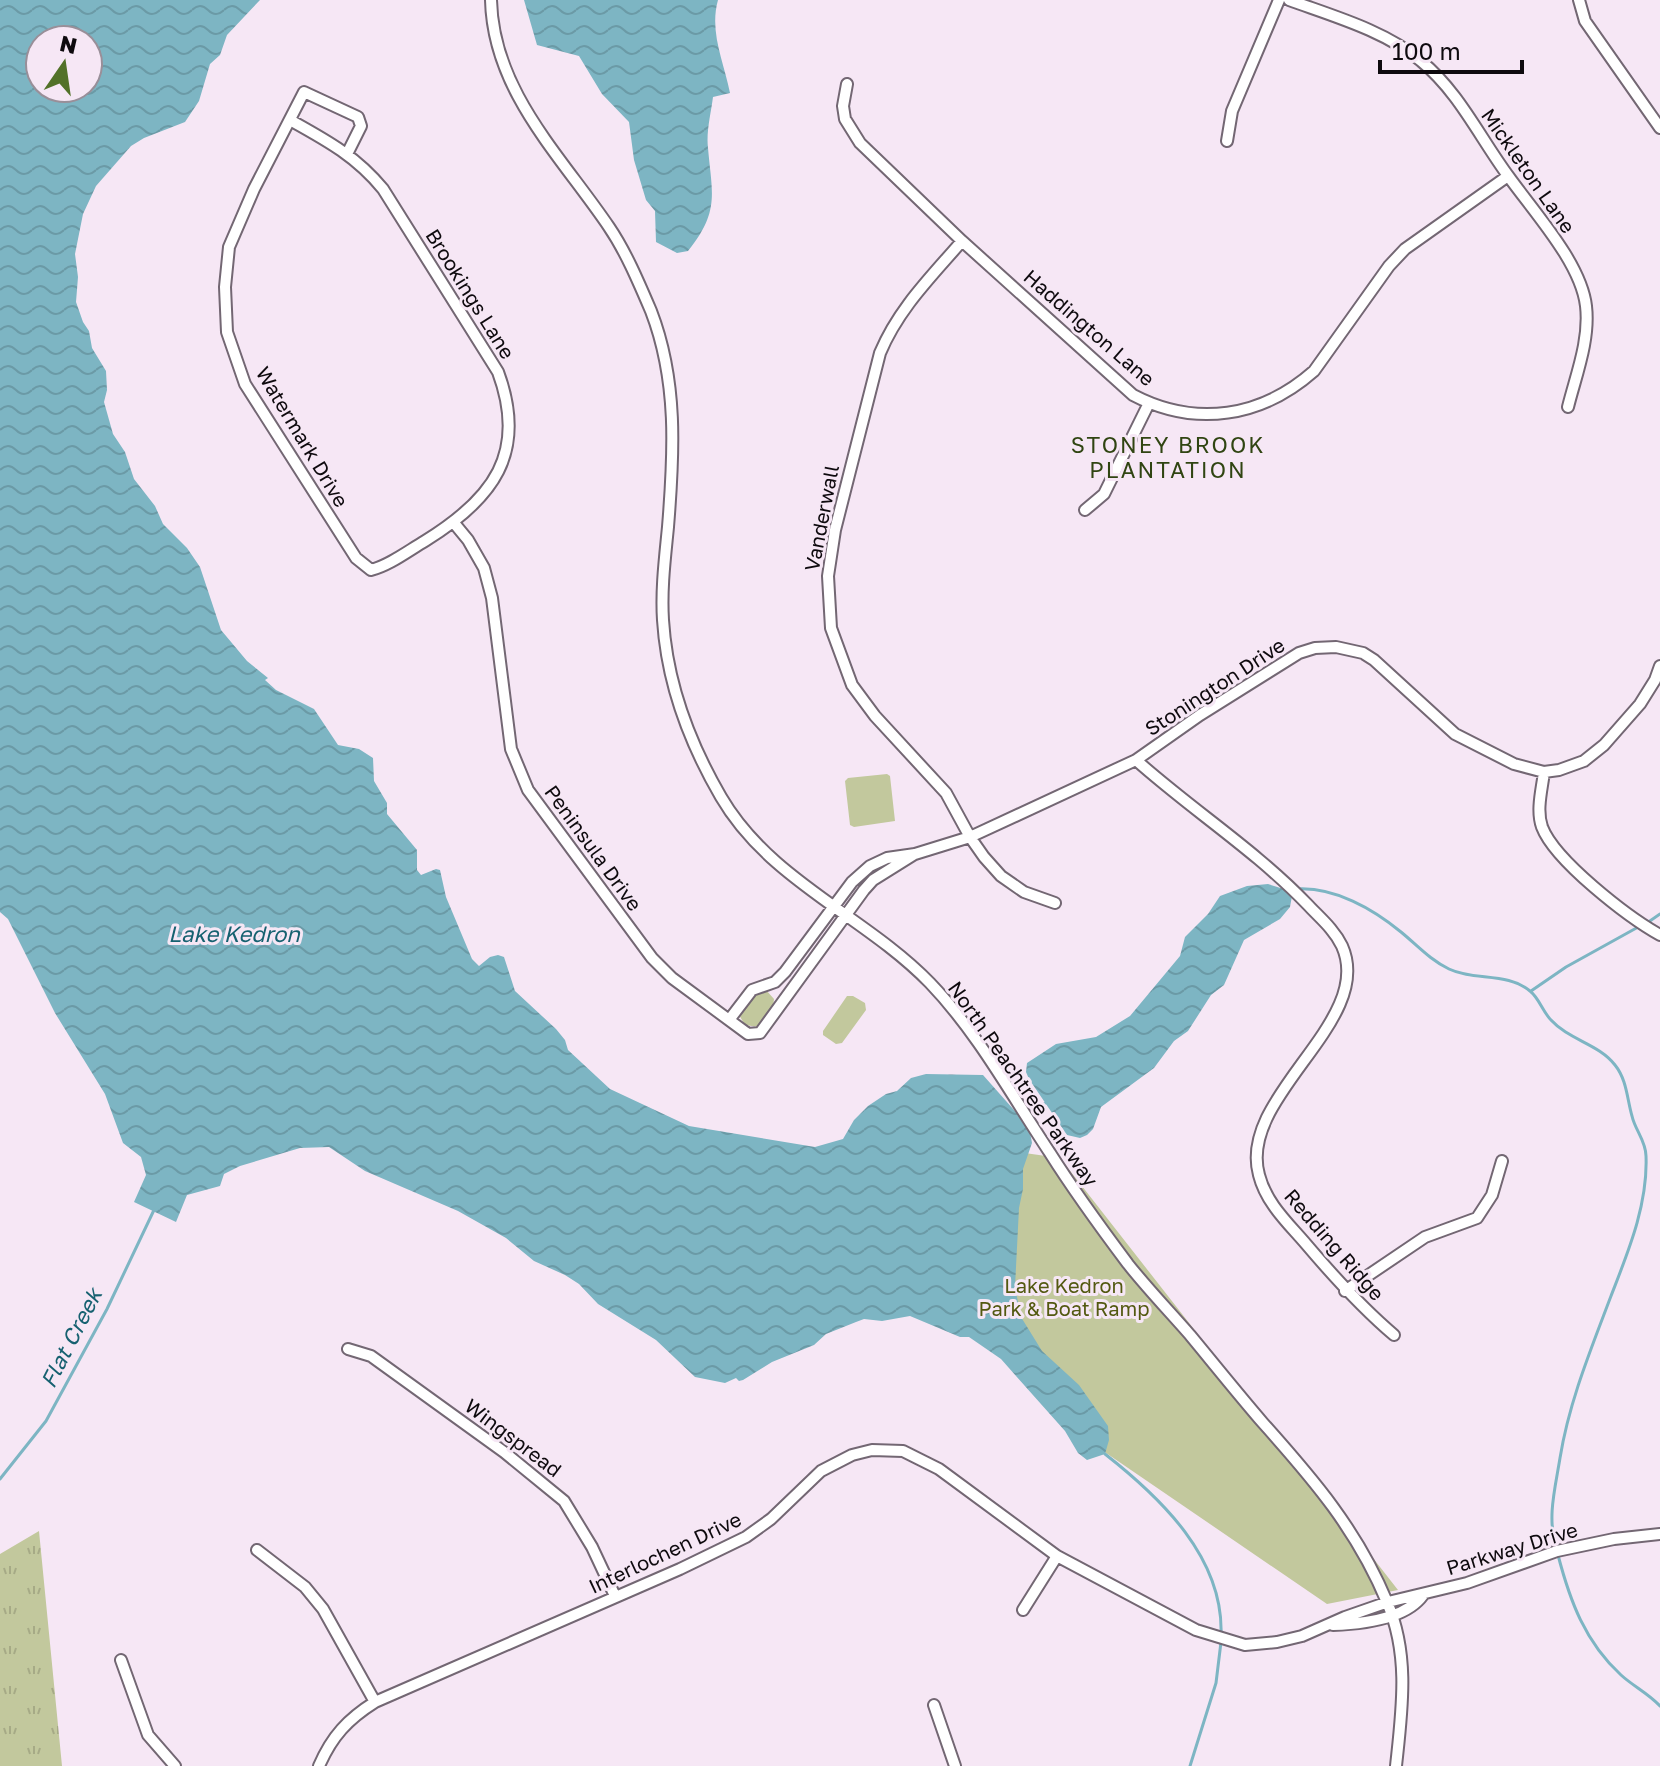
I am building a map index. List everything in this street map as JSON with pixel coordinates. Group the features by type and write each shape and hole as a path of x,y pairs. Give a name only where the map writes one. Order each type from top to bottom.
{"street":[{"name":"North Peachtree Parkway","path":"491,0 496,38 510,84 529,116 613,233 638,282 664,350 674,423 663,619 670,675 682,716 722,799 737,821 778,865 904,957 948,1003 1059,1168 1134,1270 1330,1501 1358,1541 1388,1602 1401,1651 1404,1685 1396,1766"},
{"path":"1227,141 1232,111 1279,0"},
{"name":"Mickleton Lane","path":"1289,0 1381,37 1421,60 1461,105 1556,242 1583,290 1586,332 1568,407"},
{"path":"1579,0 1585,21 1660,128"},
{"name":"Haddington Lane","path":"847,84 843,106 845,119 860,143 962,241 1133,395 1182,412 1220,415 1269,403 1289,391 1314,371 1389,266 1405,249 1508,176"},
{"name":"Watermark Drive","path":"347,154 361,126 358,117 304,92 254,189 229,247 225,287 227,332 245,384 363,567 371,570 379,568 454,523"},
{"name":"Brookings Lane","path":"290,120 365,166 383,189 498,372 507,398 508,436 502,464 484,496 454,523"},
{"name":"Vanderwall","path":"962,241 909,300 890,329 880,353 835,530 827,599 831,628 852,685 875,716 946,793 970,837 1001,876 1024,892 1055,903"},
{"path":"1085,510 1104,494 1149,403"},
{"name":"Peninsula Drive","path":"454,523 484,568 492,598 511,749 528,790 652,958 672,978 754,1036 760,1033 847,916"},
{"name":"Stonington Drive","path":"833,906 870,866 887,858 915,854 970,837 1136,760 1200,715 1299,653 1315,648 1336,647 1363,653 1455,734 1514,764 1544,772"},
{"path":"1660,666 1640,704 1604,745 1584,761 1544,772 1540,808 1543,830 1565,858 1610,901 1660,935"},
{"name":"Redding Ridge","path":"1136,760 1180,799 1242,843 1291,887 1337,937 1345,955 1346,976 1339,1006 1263,1124 1256,1154 1259,1174 1276,1209 1345,1291 1394,1335"},
{"name":"Stonington Drive","path":"847,916 873,880 915,854"},
{"path":"729,1020 752,990 778,979 833,906"},
{"path":"778,979 792,990"},
{"path":"1345,1291 1425,1237 1477,1218 1492,1195 1502,1161"},
{"name":"Wingspread","path":"348,1349 371,1356 504,1452 564,1501 592,1547 615,1596"},
{"name":"Interlochen Drive","path":"319,1766 343,1725 375,1702 746,1537 771,1519 821,1471 852,1455 872,1450 903,1451 939,1469 1057,1556 1148,1606 1220,1639 1245,1645 1277,1642 1302,1636 1388,1602"},
{"name":"Parkway Drive","path":"1388,1602 1467,1583 1557,1551 1614,1539 1660,1534"},
{"path":"257,1550 305,1587 323,1609 375,1702"},
{"path":"1023,1610 1057,1556"},
{"name":"Parkway Drive","path":"1392,1615 1416,1605 1423,1595"},
{"name":"Interlochen Drive","path":"1328,1625 1350,1625 1392,1615"},
{"path":"121,1660 148,1735 175,1766"},
{"path":"934,1705 955,1766"}],"green space":[{"path":"890,776 895,821 850,825 845,781 848,778"},
{"path":"766,990 774,999 773,1008 758,1027 745,1025 739,1015 750,994"},
{"path":"847,996 865,1003 866,1010 842,1043 836,1044 823,1035 823,1031"},
{"name":"Lake Kedron Park & Boat Ramp","path":"1011,1151 1060,1158 1398,1590 1327,1604 1090,1442 990,1343"},
{"path":"39,1531 62,1766 0,1766 0,1554"}],"water":[{"name":"Lake Kedron","path":"0,0 260,0 227,35 220,55 210,64 199,101 185,122 131,146 96,186 83,214 75,254 78,277 76,302 89,331 92,348 106,371 104,402 113,434 125,452 134,479 155,506 163,524 187,548 200,567 221,630 276,690 314,709 338,745 359,749 373,758 374,781 387,803 387,814 417,850 417,870 421,875 440,870 446,897 472,959 479,966 490,957 504,957 515,991 556,1029 568,1050 610,1089 689,1126 815,1147 843,1139 854,1120 868,1106 897,1091 911,1078 926,1074 983,1075 1029,1127 1032,1143 1023,1169 1019,1208 1015,1287 1021,1317 1042,1351 1079,1385 1108,1426 1109,1440 1105,1454 1087,1460 1078,1453 1065,1431 1001,1359 969,1337 960,1337 910,1316 856,1322 826,1334 814,1345 772,1362 743,1380 736,1378 725,1383 695,1377 656,1340 598,1304 579,1284 565,1275 534,1261 506,1238 458,1211 365,1171 329,1147 300,1148 240,1166 224,1174 220,1186 187,1195 176,1222 134,1202 146,1175 141,1157 123,1143 105,1094 55,1013 8,919 0,912"},
{"path":"524,0 718,0 716,35 730,93 713,97 708,129 712,202 705,224 688,251 677,253 656,242 655,211 646,200 634,160 629,122 602,94 579,56 537,45"},
{"path":"1268,884 1287,890 1292,896 1290,907 1280,919 1244,940 1224,985 1211,995 1188,1031 1174,1041 1154,1068 1101,1107 1093,1129 1087,1135 1080,1138 1067,1135 1029,1079 1027,1063 1056,1044 1096,1037 1130,1016 1180,956 1185,937 1208,914 1220,896 1247,886"}],"waterway":[{"path":"1297,889 1311,889 1353,901 1390,923 1449,969 1521,985 1533,994 1558,1027 1601,1052 1622,1077 1633,1121 1646,1151 1644,1192 1630,1245 1588,1356 1569,1417 1553,1503 1552,1525 1556,1548"},
{"path":"1647,923 1660,914"},
{"path":"1531,991 1566,967 1640,926"},
{"path":"1032,1110 1046,1103"},
{"name":"Flat Creek","path":"0,1479 46,1421 107,1309 154,1210"},
{"path":"1105,1454 1167,1510 1200,1555 1212,1580 1219,1607 1221,1635"},
{"path":"1558,1555 1568,1589 1588,1635 1621,1675 1660,1706"},
{"path":"1190,1766 1216,1683 1221,1642"}],"district":[{"name":"STONEY BROOK PLANTATION","path":"1168,458"}]}
